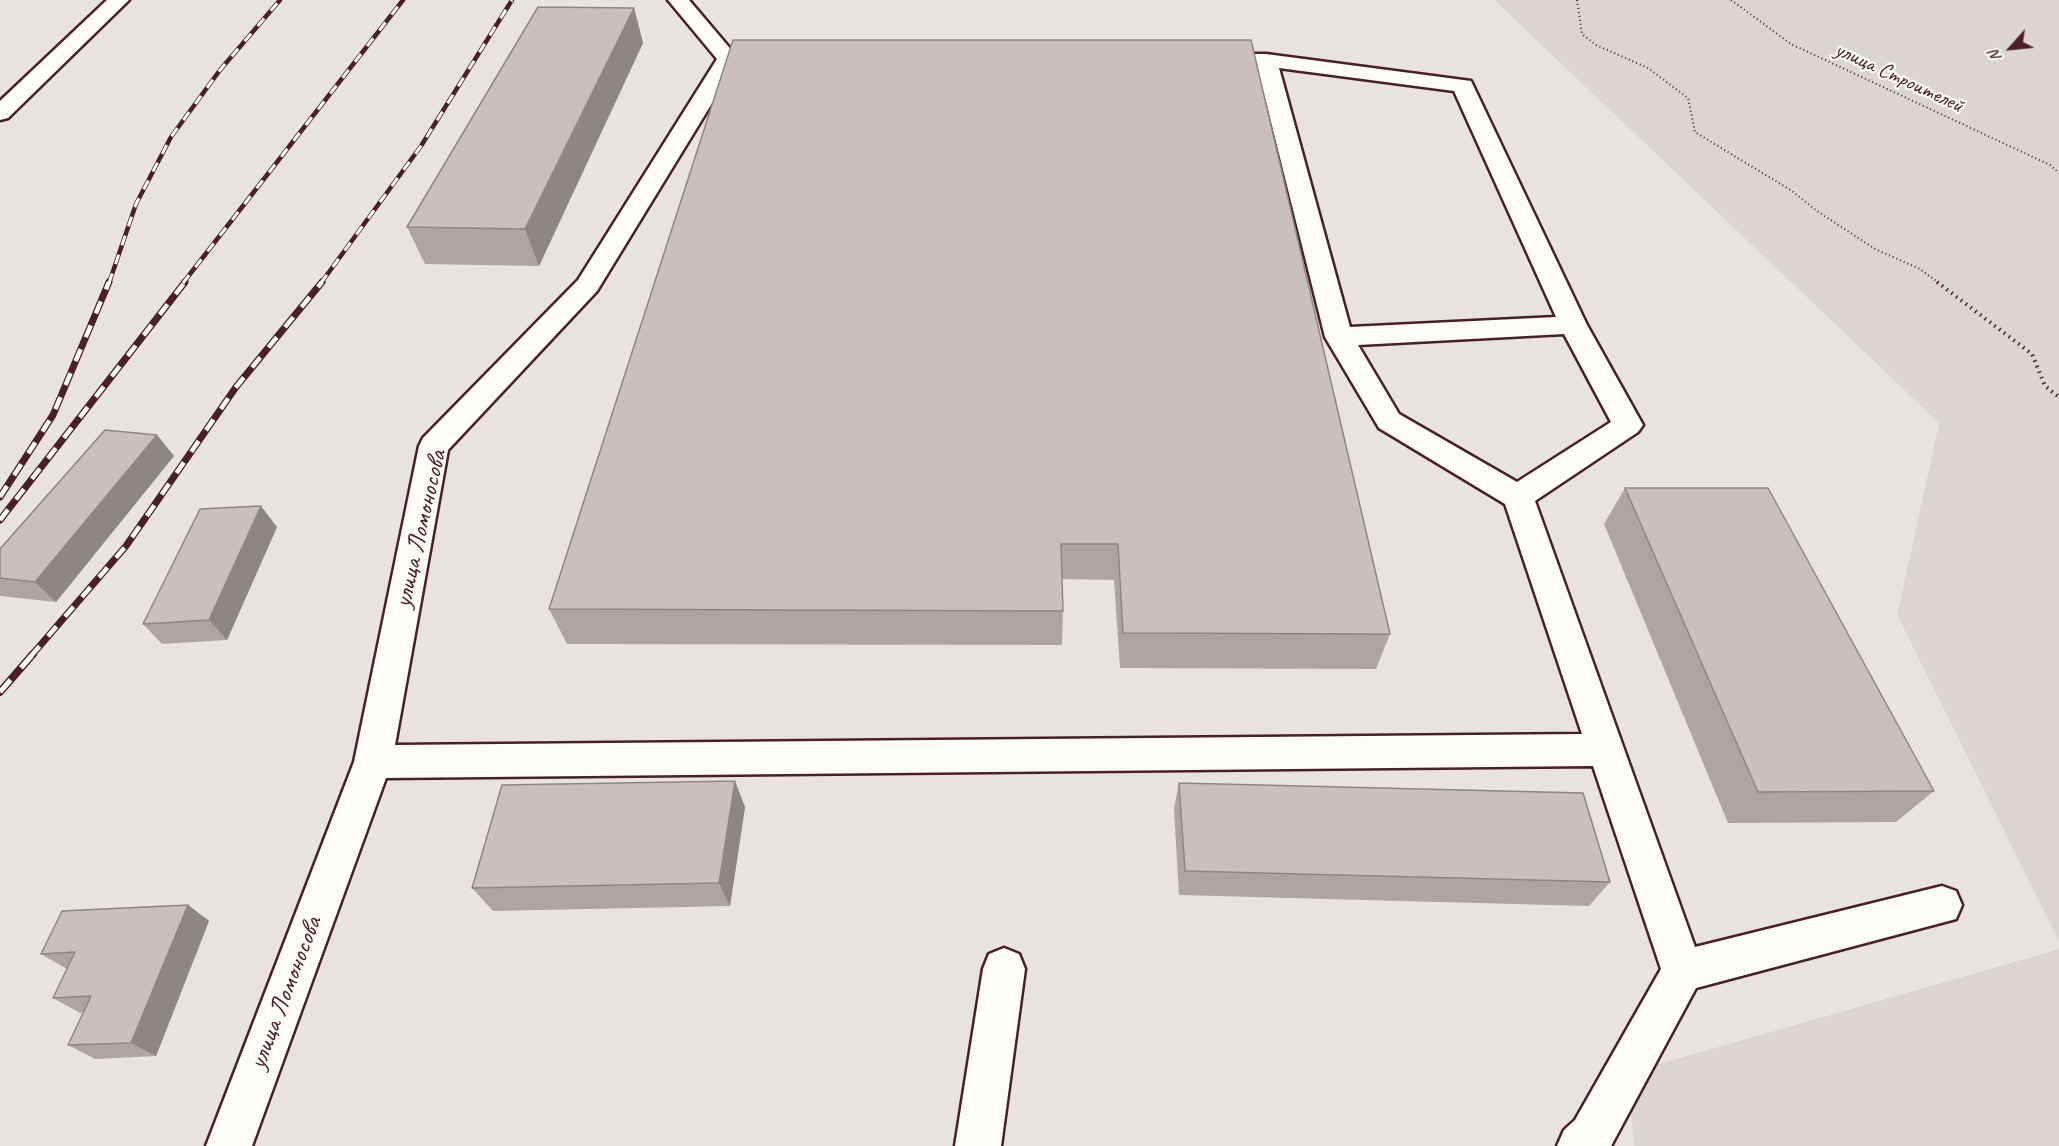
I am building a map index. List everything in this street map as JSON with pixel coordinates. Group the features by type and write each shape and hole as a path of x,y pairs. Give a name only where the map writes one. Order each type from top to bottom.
{"street":[{"path":"0,113 119,0"},
{"name":"улица Ломоносова","path":"229,1146 373,762 434,446 588,285 740,59 678,0"},
{"path":"1182,60 1266,60 1463,86 1573,325 1628,425 1518,497"},
{"path":"1266,60 1339,337 1389,421 1518,497 1683,971"},
{"path":"1339,337 1573,325"},
{"path":"373,762 1606,750"},
{"path":"1580,1146 1591,1136 1683,971 1942,905"},
{"path":"978,1146 1004,969"}],"path":[{"path":"1577,0 1582,34 1596,45 1648,68 1688,98 1695,132 1792,191 1817,211 1875,249 1920,269 2032,354 2045,386 2059,397"},
{"name":"улица Строителей","path":"1731,0 1791,44 2050,165 2059,173"}],"shaded area":[{"path":"0,0 1494,0 1939,423 1897,615 2059,942 2059,949 1629,1073 1634,1146 0,1146"},
{"path":"1494,0 2059,0 2059,942 1897,615 1939,423"},
{"path":"2059,949 2059,1146 1634,1146 1628,1073"}],"building":[{"path":"538,7 634,8 525,229 407,227"},
{"path":"733,40 1251,40 1390,634 1123,633 1118,544 1061,544 1063,611 549,609"},
{"path":"105,430 157,435 35,582 0,578 0,549"},
{"path":"1625,488 1768,488 1934,791 1758,792"},
{"path":"261,506 209,620 143,624 200,509"},
{"path":"735,781 719,883 472,888 502,785"},
{"path":"1179,783 1583,793 1610,882 1185,871"},
{"path":"188,905 131,1043 68,1045 91,996 53,998 75,952 41,954 62,911"}],"railway":[{"path":"109,283 136,204 171,137 220,70 280,0"},
{"path":"183,283 403,0"},
{"path":"321,283 421,146 512,0"},
{"path":"0,497 53,415 109,282"},
{"path":"0,520 185,282"},
{"path":"31,656 126,546 236,387 322,282"},
{"path":"0,692 33,654"}]}
